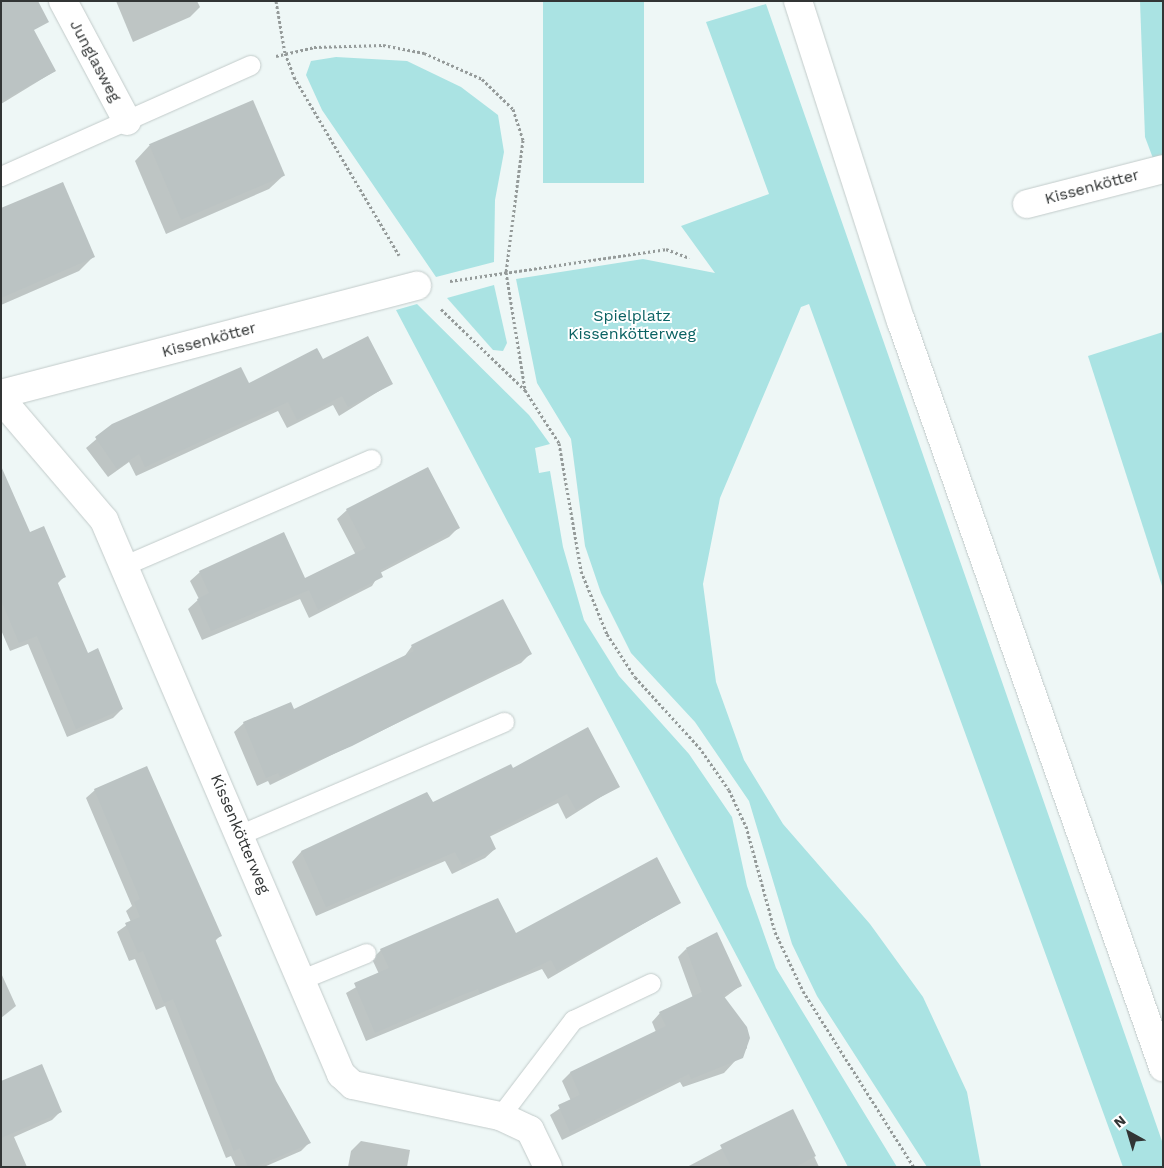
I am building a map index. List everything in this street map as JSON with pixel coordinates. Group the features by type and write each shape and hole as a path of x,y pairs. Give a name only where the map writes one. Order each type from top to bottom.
{"street":[{"name":"Junglasweg","path":"63,1 127,121"},
{"path":"798,1 901,321 1163,1067"},
{"name":"Kissenkötter","path":"1027,204 1160,169"},
{"name":"Kissenkötter","path":"1,394 417,286"},
{"name":"Kissenkötterweg","path":"1,399 82,490 104,520 241,834 341,1074 353,1086 500,1116 530,1130 548,1167"}],"lane":[{"path":"1,176 250,65"},
{"path":"125,566 371,459"},
{"path":"241,834 504,722"},
{"path":"302,979 366,953"},
{"path":"500,1116 573,1020 651,983"}],"path":[{"path":"276,1 284,53 294,77 417,286 525,390 558,443 581,571 607,634 634,676 699,746 729,790 746,826 775,932 803,992 914,1167"},
{"path":"250,65 284,53 383,45 424,53 482,79 512,109 523,140 506,272 525,390"},
{"path":"417,286 666,249 689,258"}],"green space":[{"path":"543,1 644,1 644,183 543,183"},
{"path":"1140,1 1163,1 1163,169 1157,169 1145,137"},
{"name":"Spielplatz Kissenkötterweg","path":"766,4 1163,1144 1163,1167 1123,1167 809,304 801,307 720,498 703,584 716,682 744,760 783,824 870,924 923,997 967,1092 981,1167 927,1167 817,996 792,944 749,801 695,722 631,653 601,593 585,546 571,439 537,383 516,279 643,259 715,273 681,226 769,194 706,22"},
{"path":"336,57 407,61 461,87 498,115 504,152 495,200 494,262 436,277 322,110 306,75 311,61"},
{"path":"494,285 507,343 503,351 493,350 447,298"},
{"path":"417,304 529,415 550,444 535,448 539,473 550,471 563,547 584,620 619,676 689,754 732,817 747,886 776,968 897,1167 848,1167 396,310"},
{"path":"1163,332 1163,589 1088,356"}],"building":[{"path":"1,1 38,1 49,22 34,30 56,71 1,101"},
{"path":"253,100 285,175 181,220 149,144"},
{"path":"63,182 95,257 1,298 1,208"},
{"path":"368,336 393,384 348,407 342,396 297,420 288,402 145,467 139,454 117,469 95,437 112,424 241,367 249,383 317,348 323,359"},
{"path":"1,466 30,532 44,526 66,577 57,581 88,653 98,648 123,709 76,729 37,636 19,643 1,600"},
{"path":"428,467 460,528 380,570 383,577 318,610 309,590 211,631 197,599 209,593 199,571 284,532 305,578 366,548 346,509"},
{"path":"503,599 532,654 352,746 280,777 278,773 266,778 243,722 291,702 294,709 414,651 411,645"},
{"path":"588,727 620,787 576,810 567,794 489,834 496,849 462,865 455,852 326,907 301,851 427,792 433,802 511,764 513,768"},
{"path":"147,766 222,936 215,939 276,1081 311,1143 255,1167 248,1167 240,1148 234,1151 173,999 164,1003 143,951 138,953 125,923 140,917 134,902 140,899 94,789"},
{"path":"657,857 681,903 557,971 551,960 480,994 478,989 375,1033 354,983 389,968 380,949 498,898 516,933"},
{"path":"717,932 742,986 723,995 747,1027 750,1038 743,1058 691,1079 689,1074 570,1132 558,1105 580,1095 570,1072 666,1026 659,1012 702,992 686,948"},
{"path":"42,1064 62,1112 1,1138 1,1081"},
{"path":"793,1109 816,1156 795,1167 731,1167 720,1145"}]}
